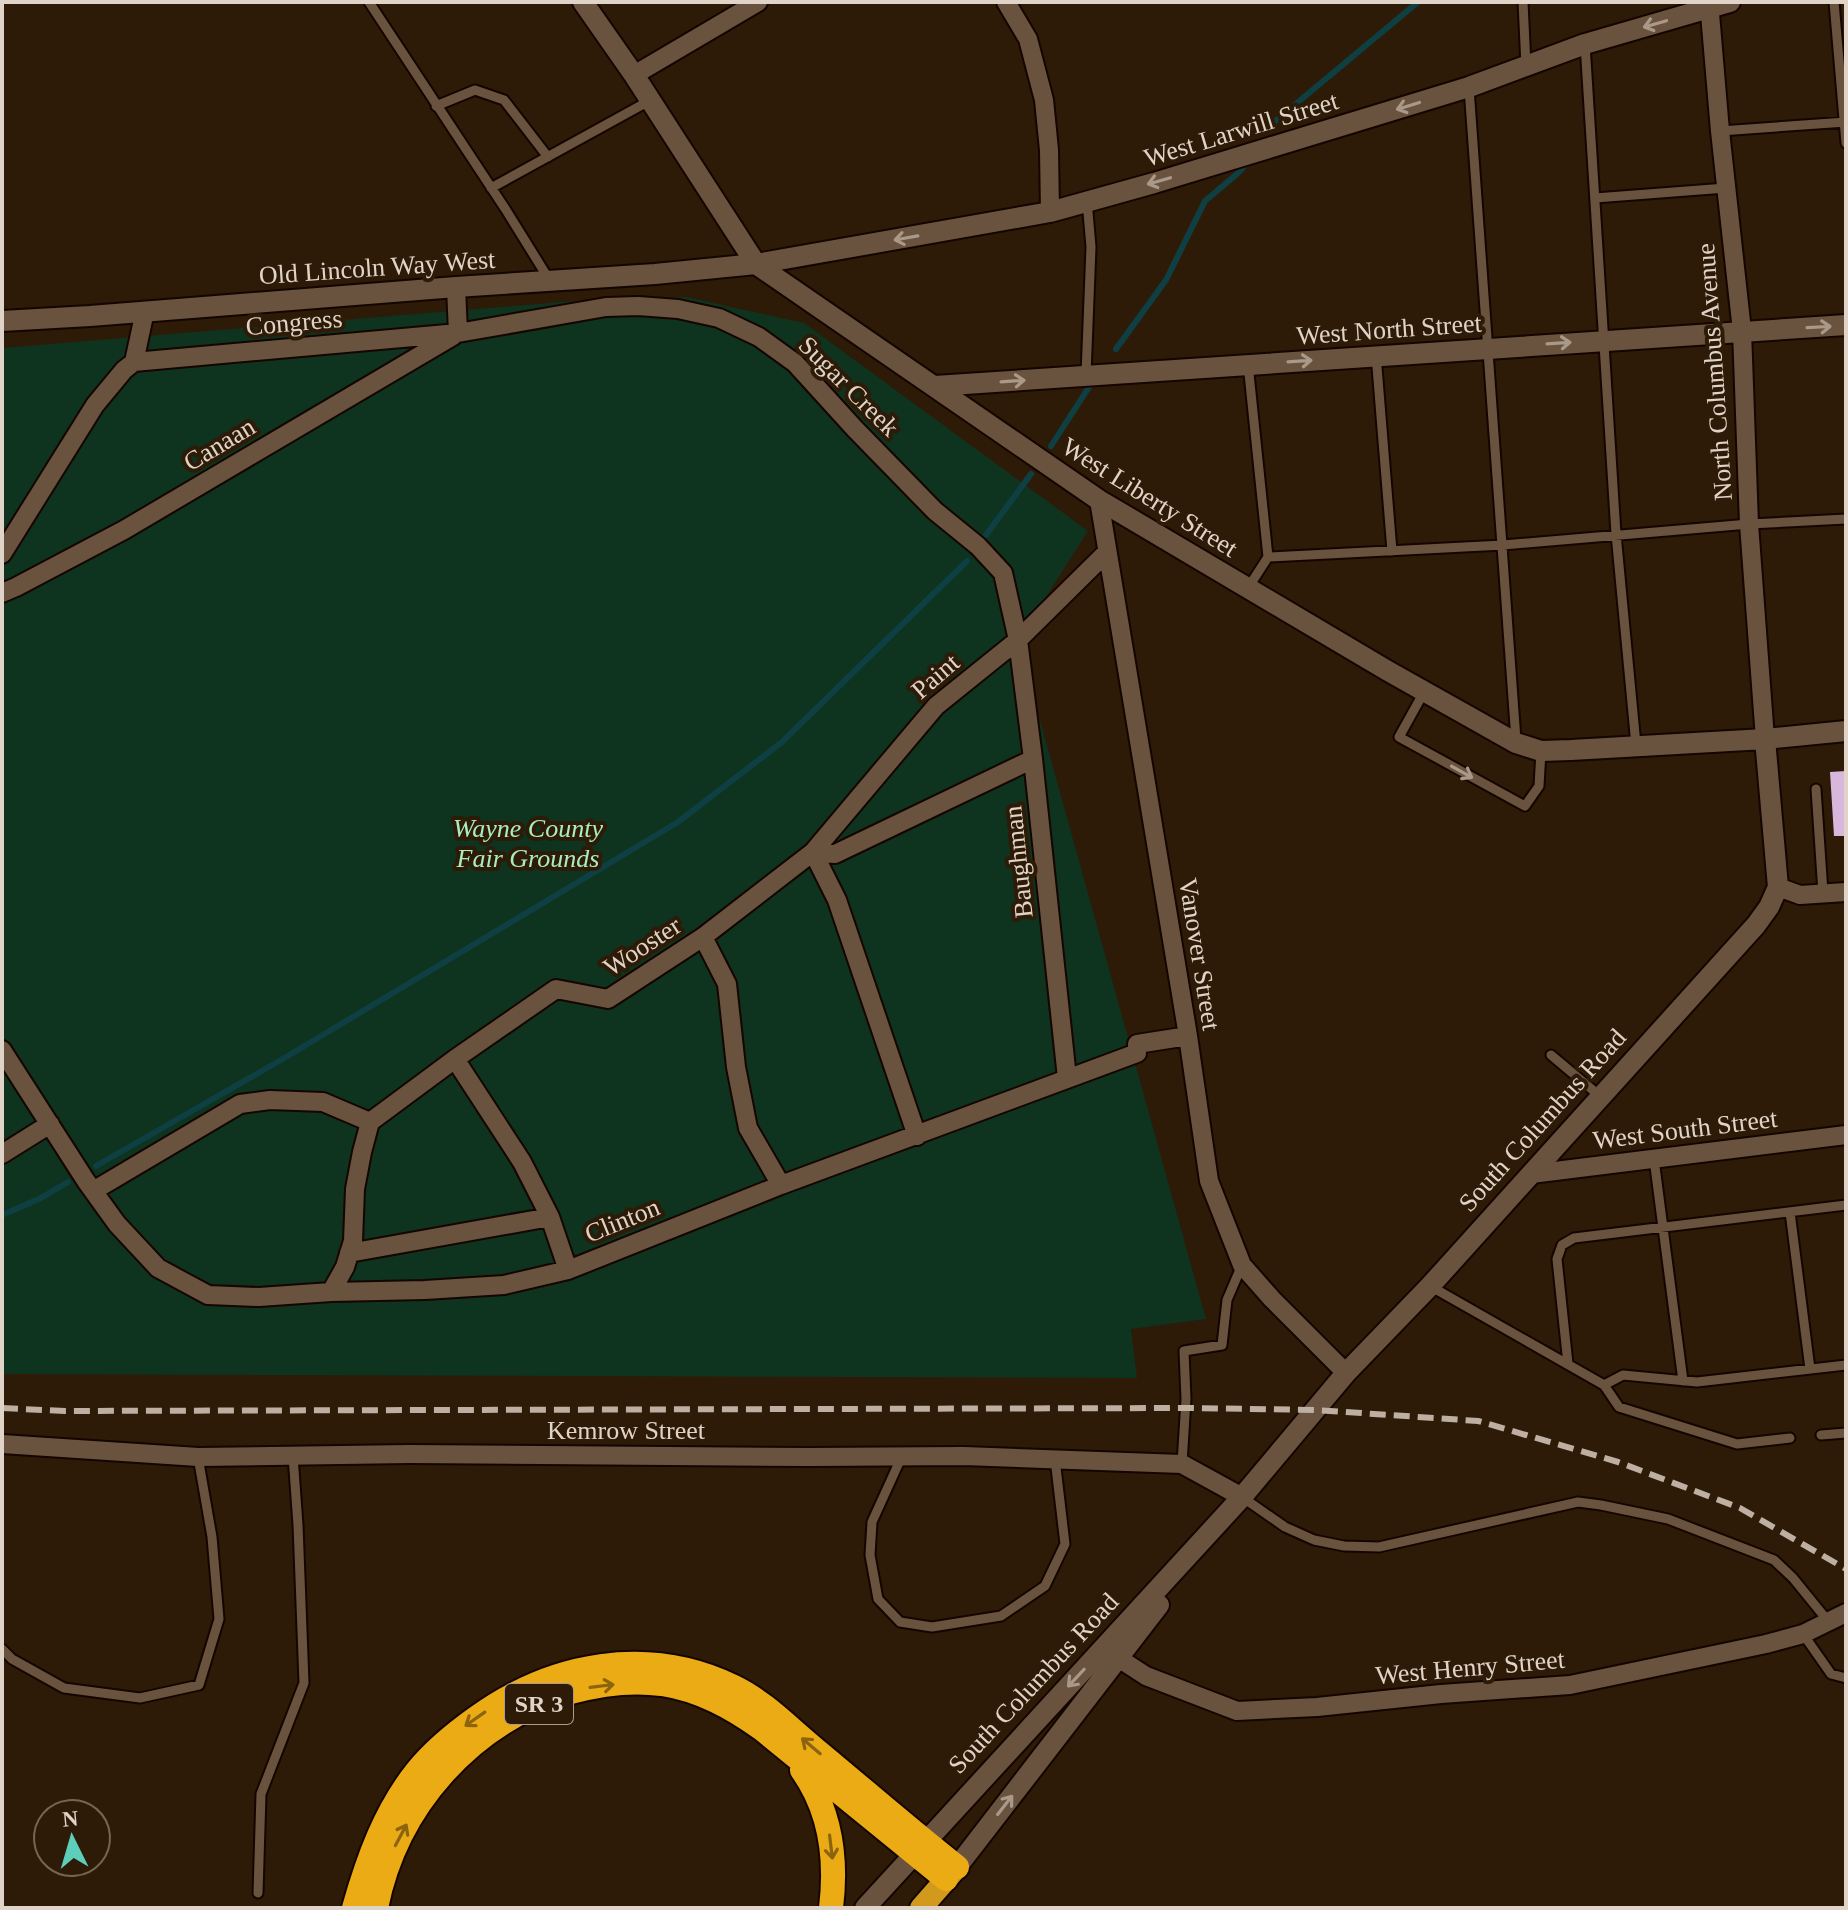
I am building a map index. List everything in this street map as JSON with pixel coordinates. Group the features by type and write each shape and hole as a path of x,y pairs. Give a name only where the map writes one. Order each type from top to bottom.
{"highway":[{"path":"354,1908 377,1838 391,1811 418,1769 437,1750 482,1714 520,1691 561,1675 607,1665 634,1663 676,1667 697,1672 737,1689 771,1712 920,1848"},
{"name":"SR 3","path":"376,1908 391,1854 415,1809 430,1788 472,1744 523,1711 553,1698 590,1687 629,1682 661,1684 710,1698 735,1710 789,1752 812,1784 829,1829 834,1875 831,1908"},
{"path":"789,1752 952,1873"},
{"name":"South Columbus Road","path":"921,1908 952,1873"}],"main road":[{"name":"West Liberty Street","path":"583,2 651,100 756,264 1099,500 1424,692 1516,743 1541,751 1765,739 1846,731"},
{"name":"West Larwill Street","path":"756,264 1050,212 1469,87 1585,44 1716,4"},
{"name":"Old Lincoln Way West","path":"2,321 756,264"},
{"name":"West North Street","path":"935,386 1846,325"},
{"path":"1765,739 1778,887"},
{"name":"South Columbus Road","path":"952,1873 1111,1654 1242,1497 1346,1373 1430,1286 1756,925 1778,887"},
{"name":"South Columbus Road","path":"865,1908 1111,1654"}],"street":[{"path":"634,75 758,2"},
{"path":"1006,2 1028,39 1044,100 1050,212"},
{"name":"North Columbus Avenue","path":"1716,4 1720,131 1742,331 1749,524 1765,739"},
{"path":"456,287 458,333"},
{"name":"Sugar Creek","path":"458,333 591,310 638,306 678,309 719,318 759,337 795,363 935,511 978,546 1003,573 1018,640"},
{"path":"2,554 95,405 134,362 145,311"},
{"name":"Congress","path":"134,362 458,333"},
{"name":"Canaan","path":"2,593 124,530 458,333"},
{"name":"Vanover Street","path":"1099,500 1209,1181 1242,1265 1346,1373"},
{"name":"Paint","path":"813,852 936,706 1018,640 1107,552"},
{"name":"Baughman","path":"1018,640 1067,1078"},
{"path":"813,852 835,854 1033,759"},
{"path":"813,852 837,900 917,1136"},
{"name":"Wooster","path":"370,1122 556,989 608,999 703,937 813,852"},
{"path":"1778,887 1800,895 1846,892"},
{"path":"703,937 727,984 736,1067 748,1128 781,1185"},
{"name":"Clinton","path":"2,1050 117,1224 158,1268 208,1295 259,1297 504,1285 568,1270 781,1185 1137,1053 1137,1044 1188,1036"},
{"path":"455,1059 522,1162 550,1217 568,1270"},
{"path":"90,1186 240,1104 270,1100 323,1102 370,1122 355,1189 353,1241 345,1267 331,1292"},
{"path":"2,1154 50,1124"},
{"name":"West South Street","path":"1531,1174 1846,1135"},
{"path":"349,1253 550,1217"},
{"name":"Kemrow Street","path":"2,1444 198,1457 410,1454 964,1456 1182,1464 1242,1497"},
{"name":"West Henry Street","path":"1111,1654 1146,1676 1237,1711 1317,1707 1570,1685 1766,1644 1803,1634 1846,1613"}],"lane":[{"path":"369,2 550,281"},
{"path":"1523,2 1526,66"},
{"path":"1834,2 1846,143"},
{"path":"1585,44 1616,534 1636,745"},
{"path":"1469,87 1516,743"},
{"path":"436,106 475,90 504,100 548,157"},
{"path":"491,188 651,100"},
{"path":"1720,131 1845,122"},
{"path":"1595,198 1726,188"},
{"path":"1086,375 1091,247 1087,201"},
{"path":"1376,355 1392,551"},
{"path":"1248,364 1268,557 1248,588"},
{"path":"1268,557 1503,545 1616,534 1846,519"},
{"path":"1424,692 1399,737 1525,806 1539,786 1541,751"},
{"path":"1816,789 1823,893"},
{"path":"1551,1055 1601,1097"},
{"path":"1654,1159 1683,1381"},
{"path":"1568,1364 1557,1259 1562,1245 1574,1238 1846,1205"},
{"path":"1790,1212 1810,1369"},
{"path":"1182,1464 1186,1399 1184,1351 1222,1345 1227,1300 1242,1265"},
{"path":"1430,1286 1604,1385 1619,1407 1737,1444 1790,1438"},
{"path":"1604,1385 1623,1375 1697,1382 1846,1365"},
{"path":"1821,1435 1846,1433"},
{"path":"258,1893 261,1794 304,1683 293,1456"},
{"path":"902,1456 872,1522 870,1555 875,1584 878,1599 900,1622 932,1627 1001,1616 1045,1586 1065,1544 1055,1459"},
{"path":"2,1649 12,1659 64,1688 140,1698 199,1685 219,1619 212,1537 198,1457"},
{"path":"1242,1497 1285,1527 1314,1540 1344,1546 1379,1547 1578,1502 1668,1519 1774,1560 1793,1578 1828,1622"},
{"path":"1803,1634 1831,1674 1846,1678"}],"green space":[{"name":"Wayne County Fair Grounds","path":"686,297 804,323 1088,531 1018,641 1206,1319 1131,1329 1137,1378 2,1374 2,348 598,299"}],"building":[{"path":"1846,771 1846,836 1834,836 1830,772"}],"waterway":[{"path":"1273,123 1418,2"},
{"path":"1116,349 1166,280 1205,201 1245,165"},
{"path":"1051,446 1089,387"},
{"path":"986,535 1031,474"},
{"path":"96,1166 281,1060 678,822 782,742 967,561"},
{"path":"2,1215 68,1182"}],"railway":[{"path":"2,1408 65,1411 1186,1408 1316,1410 1478,1421 1618,1462 1740,1508 1846,1569"}]}
